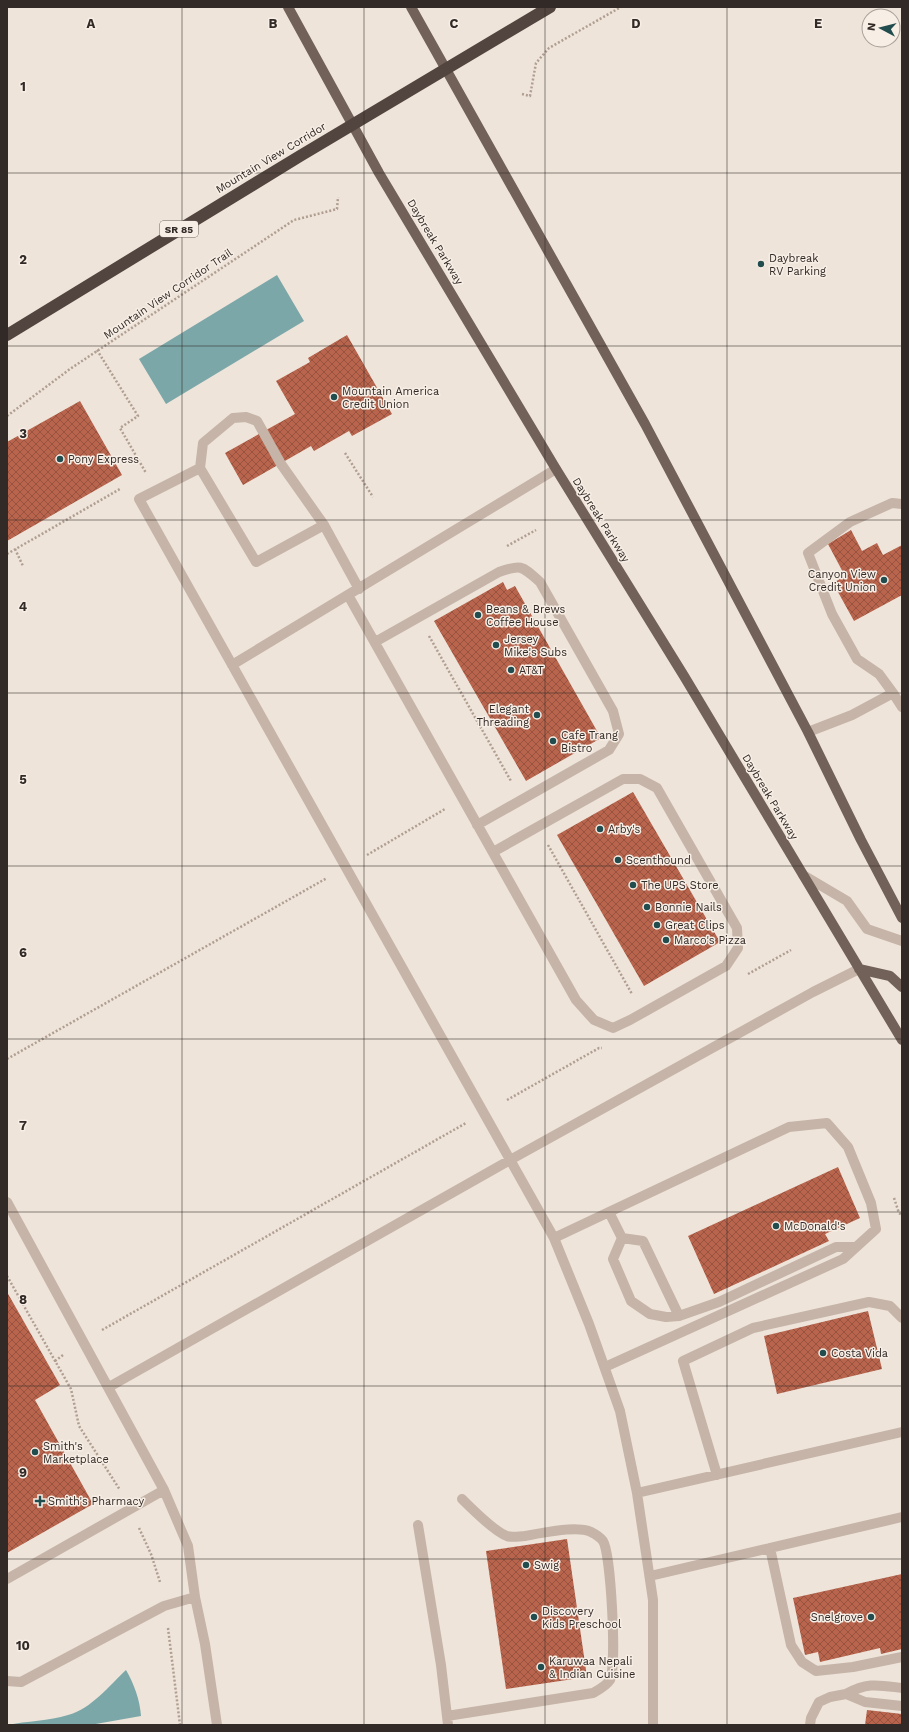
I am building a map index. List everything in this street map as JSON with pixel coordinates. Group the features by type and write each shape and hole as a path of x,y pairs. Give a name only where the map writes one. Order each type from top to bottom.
{"highway":[{"name":"Mountain View Corridor","path":"7,335 445,68 550,7"}],"main road":[{"name":"Daybreak Parkway","path":"288,7 352,125 556,469 684,676 902,1040"},
{"path":"411,7 646,424 808,732 861,840 902,918"},
{"path":"859,969 890,976 902,986"}],"street":[{"path":"324,525 256,562 200,468 203,443 233,418 246,417 258,421 281,464 324,525 359,588"},
{"path":"200,468 139,499 554,1238 605,1367 620,1411 637,1493 650,1576 653,1600 653,1725"},
{"path":"232,665 556,469"},
{"path":"902,504 892,503 850,522 808,553 832,614 857,659 879,674 902,707"},
{"path":"375,642 499,572 515,567 525,569 540,582 613,711 619,734 609,750 478,825"},
{"path":"348,595 576,1000 594,1020 613,1028 630,1020 726,966 738,948 737,928 657,788 640,779 623,778 493,852"},
{"path":"808,732 852,715 893,693"},
{"path":"803,875 847,901 866,928 902,940"},
{"path":"109,1388 510,1160 813,992 859,969"},
{"path":"554,1238 789,1127 827,1124 848,1147 871,1202 876,1229 843,1259 605,1367"},
{"path":"7,1202 164,1490 188,1546 195,1597 205,1644 217,1725"},
{"path":"609,1212 622,1238 613,1259 631,1301 650,1314 666,1317 679,1316 719,1302 836,1247 856,1247"},
{"path":"622,1238 643,1242 679,1316"},
{"path":"717,1475 683,1362 753,1328 869,1302 890,1306 902,1318"},
{"path":"637,1493 902,1432"},
{"path":"7,1579 164,1490"},
{"path":"418,1525 441,1665 448,1720 594,1693 604,1687 610,1680 614,1660 607,1556 603,1542 590,1531 577,1529 507,1536 495,1529 462,1499"},
{"path":"650,1576 902,1517"},
{"path":"770,1548 792,1645 802,1662 816,1670 853,1667 902,1657"},
{"path":"7,1681 20,1682 164,1606 195,1597"},
{"path":"810,1725 811,1718 819,1702 830,1697 846,1694 858,1688 870,1685 902,1688"},
{"path":"846,1694 864,1702 902,1706"}],"path":[{"path":"522,94 530,96 536,63 549,48 621,7"},
{"name":"Mountain View Corridor Trail","path":"7,416 97,350 294,220 337,209 338,197"},
{"path":"97,350 138,416 120,428 146,474"},
{"path":"345,453 373,497"},
{"path":"7,554 126,486"},
{"path":"15,549 23,566"},
{"path":"427,632 512,784"},
{"path":"367,855 447,808"},
{"path":"545,841 634,996"},
{"path":"7,1059 331,876"},
{"path":"102,1330 468,1122"},
{"path":"7,1276 70,1389 79,1426 123,1495"},
{"path":"55,1361 63,1355"},
{"path":"139,1527 151,1554 160,1582"},
{"path":"168,1627 180,1725"}],"water":[{"path":"277,275 304,321 166,404 139,359"},
{"path":"126,1670 136,1692 141,1716 90,1725 7,1725 53,1719 76,1712 92,1702"}],"building":[{"name":"Mountain America Credit Union","path":"347,335 392,414 352,436 349,431 314,451 311,446 243,485 225,453 295,414 276,381 310,362 308,358"},
{"name":"Pony Express","path":"80,401 122,475 7,541 7,442"},
{"path":"851,530 862,551 877,543 883,555 902,545 902,595 854,621 833,583 845,576 828,544"},
{"path":"503,582 507,590 515,586 601,738 526,781 434,621"},
{"path":"633,792 720,942 644,986 557,835"},
{"name":"McDonald's","path":"838,1167 860,1218 825,1234 829,1241 714,1294 688,1236"},
{"name":"Smith's Marketplace","path":"7,1292 60,1385 35,1400 93,1504 7,1553"},
{"name":"Costa Vida","path":"868,1311 882,1369 777,1394 764,1336"},
{"path":"567,1539 587,1677 506,1689 486,1551"},
{"path":"902,1574 902,1649 881,1654 880,1648 820,1662 818,1652 805,1655 793,1598"},
{"path":"867,1710 902,1714 902,1725 865,1725"}],"place":[{"name":"Daybreak RV Parking","path":"761,264"},
{"name":"Mountain America Credit Union","path":"334,397"},
{"name":"Pony Express","path":"60,459"},
{"name":"Canyon View Credit Union","path":"884,580"},
{"name":"Beans & Brews Coffee House","path":"478,615"},
{"name":"Jersey Mike's Subs","path":"496,645"},
{"name":"AT&T","path":"511,670"},
{"name":"Elegant Threading","path":"537,715"},
{"name":"Cafe Trang Bistro","path":"553,741"},
{"name":"Arby's","path":"600,829"},
{"name":"Scenthound","path":"618,860"},
{"name":"The UPS Store","path":"633,885"},
{"name":"Bonnie Nails","path":"647,907"},
{"name":"Great Clips","path":"657,925"},
{"name":"Marco's Pizza","path":"666,940"},
{"name":"McDonald's","path":"776,1226"},
{"name":"Costa Vida","path":"823,1353"},
{"name":"Smith's Marketplace","path":"35,1452"},
{"name":"Smith's Pharmacy","path":"40,1501"},
{"name":"Swig","path":"526,1565"},
{"name":"Discovery Kids Preschool","path":"534,1617"},
{"name":"Snelgrove","path":"871,1617"},
{"name":"Karuwaa Nepali & Indian Cuisine","path":"541,1667"}]}
